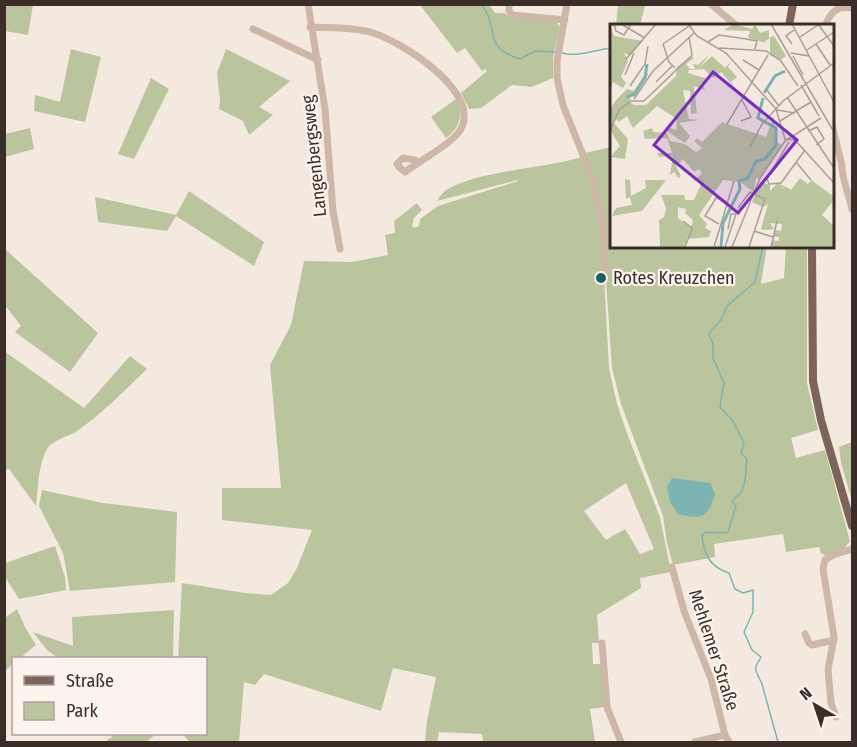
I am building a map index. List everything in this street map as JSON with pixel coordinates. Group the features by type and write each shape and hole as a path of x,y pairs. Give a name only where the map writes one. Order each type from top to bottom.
{"main road":[{"path":"789,24 793,4"},
{"path":"812,248 813,381 820,420 852,526"}],"street":[{"name":"Langenbergsweg","path":"308,4 325,109 333,211 340,249"},
{"path":"509,4 509,12 512,15 565,20"},
{"path":"567,4 559,53 557,78 559,93 593,180 603,222 605,278"},
{"path":"711,4 735,24"},
{"path":"826,24 831,12 837,8 852,8"},
{"path":"310,27 366,31 386,38 430,67 457,92 465,112 459,131 418,162"},
{"path":"253,29 318,60"},
{"path":"833,132 852,209"},
{"path":"836,717 831,703 828,670 834,640 823,569 825,560 832,555 852,549"},
{"name":"Mehlemer Straße","path":"672,567 684,610 711,679 725,735 729,742"},
{"path":"805,634 812,645 834,640"},
{"path":"602,643 607,707 621,742"},
{"path":"695,742 725,735"}],"green space":[{"path":"4,5 33,5 28,35 5,31"},
{"path":"420,5 489,5 495,13 504,13 510,17 556,21 560,27 553,57 553,78 532,87 512,85 481,108 469,109 461,93 487,71 485,69 482,71 465,48 457,53"},
{"path":"618,5 645,6 640,24 616,24"},
{"path":"71,49 101,57 85,122 34,111 35,95 60,102"},
{"path":"226,49 290,81 259,107 273,115 249,135 243,121 219,109 217,73"},
{"path":"151,78 169,89 134,159 118,154"},
{"path":"456,99 460,110 459,120 455,130 446,138 431,117"},
{"path":"30,128 34,149 5,157 5,134"},
{"path":"610,147 610,248 767,248 761,284 784,278 786,248 807,248 807,383 818,430 791,438 796,458 825,450 850,541 844,549 826,556 821,553 819,547 786,552 783,534 714,544 715,557 673,565 663,516 621,404 612,368 605,266 605,222 585,153"},
{"path":"582,157 592,181 601,222 609,368 617,404 660,517 671,572 640,578 641,588 597,615 599,643 592,643 593,664 601,664 604,707 590,709 595,742 483,742 482,734 439,732 437,742 425,742 436,677 393,668 381,711 264,674 255,685 244,682 239,742 190,742 183,735 207,735 207,657 178,657 182,583 271,595 288,583 297,568 312,530 222,520 222,488 281,488 270,365 291,325 304,261 352,262 388,255 385,235 395,233 394,221 417,203 422,210 414,218 412,226 414,228 419,226 420,219 438,206 518,181 437,201 446,190 460,183","holes":["626,483 654,549 640,554 625,529 606,540 584,511"]},
{"path":"189,191 264,242 254,266 176,216 167,231 98,222 95,197 176,215"},
{"path":"5,249 98,333 70,372 15,332 21,326 5,305"},
{"path":"4,351 84,408 130,356 147,369 87,424 48,447 40,471 36,506 9,469 5,470"},
{"path":"852,442 852,501 841,463 839,447"},
{"path":"42,490 103,503 177,512 175,582 70,591 63,553 39,506"},
{"path":"55,546 65,577 66,590 19,599 5,577 5,563"},
{"path":"17,609 36,645 21,657 12,657 12,665 5,671 5,618"},
{"path":"174,610 173,657 57,657 47,650 33,632 73,646 72,617"},
{"path":"114,735 155,735 146,742 105,742"}],"water":[{"path":"672,478 710,483 715,494 707,512 698,517 678,514 670,502 667,487"}],"waterway":[{"path":"481,4 490,21 495,42 508,54 520,59 535,51 557,52"},
{"path":"562,53 580,54 610,48"},
{"path":"763,248 755,282 727,306 721,320 709,336 713,343 713,358 724,383 720,407 733,421 744,443 741,453 747,459 744,486 740,494 732,501 736,506 728,532 706,532 702,535 704,549 709,559 717,567 729,573 735,589 743,593 753,590 753,612 744,632 752,650 761,657 756,671 762,684 778,742"}],"place":[{"name":"Rotes Kreuzchen","path":"601,278"}]}
